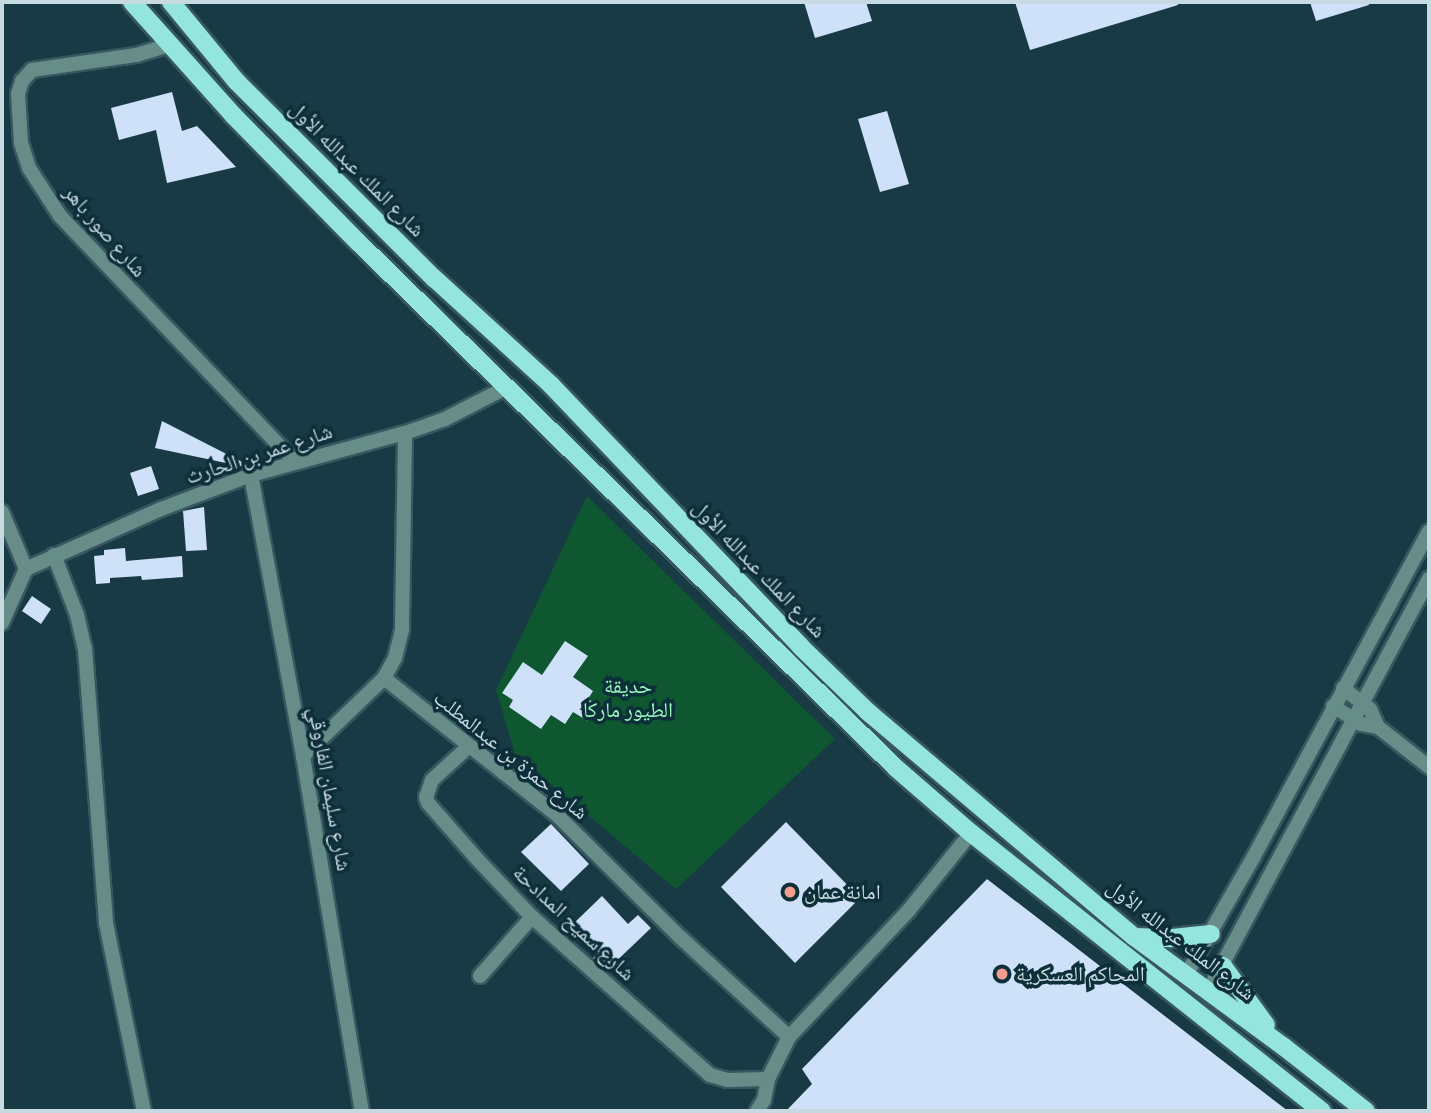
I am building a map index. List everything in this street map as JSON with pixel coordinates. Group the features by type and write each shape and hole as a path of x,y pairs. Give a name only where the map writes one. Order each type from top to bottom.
{"main road":[{"path":"132,2 169,45 359,243 801,677 971,833 1322,1111"},
{"name":"شارع الملك عبدالله الأول","path":"171,2 237,82 435,279 551,385 818,664 912,752 1036,851 1133,936 1366,1111"},
{"path":"1133,936 1172,939 1211,933"},
{"path":"1223,966 1284,1047"},
{"path":"1175,993 1186,975"},
{"path":"1198,1011 1208,991"}],"street":[{"name":"شارع صور باهر","path":"169,45 136,55 32,70 22,81 18,94 17,110 25,156 29,168 60,216 96,257 295,462"},
{"name":"شارع عمر بن الحارث","path":"26,569 160,509 251,475 405,433 446,419 508,387"},
{"path":"303,756 384,678 395,658 402,629 405,433"},
{"name":"شارع سليمان الفاروقي","path":"251,475 303,756 362,1111"},
{"path":"2,512 26,569 2,623"},
{"path":"1186,975 1253,858 1342,688 1429,531"},
{"path":"54,555 77,615 85,649 106,923 144,1111"},
{"path":"1208,991 1429,579"},
{"name":"شارع حمزة بن عبدالمطلب","path":"384,678 557,815 680,937 789,1037"},
{"path":"1342,688 1370,709 1378,727"},
{"path":"1333,706 1354,720 1378,727 1429,767"},
{"name":"شارع سميح المدادحة","path":"468,747 432,780 426,792 428,803 532,917 710,1075 727,1080 768,1079"},
{"path":"757,1111 764,1100 768,1079 789,1037 909,910 971,833"},
{"path":"1253,858 1274,869"},
{"path":"480,976 532,917"}],"green space":[{"name":"حديقة الطيور ماركا","path":"587,496 835,739 676,889 515,754 496,690"}],"building":[{"path":"804,2 866,2 872,21 815,38"},
{"path":"1015,2 1177,2 1178,5 1030,50"},
{"path":"1310,2 1368,2 1369,5 1316,21"},
{"path":"172,92 182,131 197,126 236,167 167,183 156,130 119,140 111,108"},
{"path":"887,111 909,184 880,192 858,119"},
{"path":"162,421 246,464 245,467 155,448"},
{"path":"151,466 159,489 138,496 130,473"},
{"path":"204,507 207,550 186,551 183,511"},
{"path":"125,548 126,561 182,556 183,577 142,580 141,576 110,578 110,583 96,584 94,556 104,555 104,550"},
{"path":"32,596 51,609 41,624 22,611"},
{"path":"565,641 588,656 573,677 593,691 588,699 598,706 588,721 573,712 565,724 551,715 541,729 509,707 513,700 502,693 523,662 542,675"},
{"name":"امانة عمان","path":"786,822 860,898 795,963 721,887"},
{"path":"551,824 589,864 561,891 521,852"},
{"name":"المحاكم العسكرية","path":"987,879 1288,1111 786,1111 812,1084 802,1069"},
{"path":"602,896 628,924 638,915 651,928 607,970 593,958 599,953 572,925"}],"place":[{"name":"امانة عمان","path":"790,892"},
{"name":"المحاكم العسكرية","path":"1002,974"}]}
